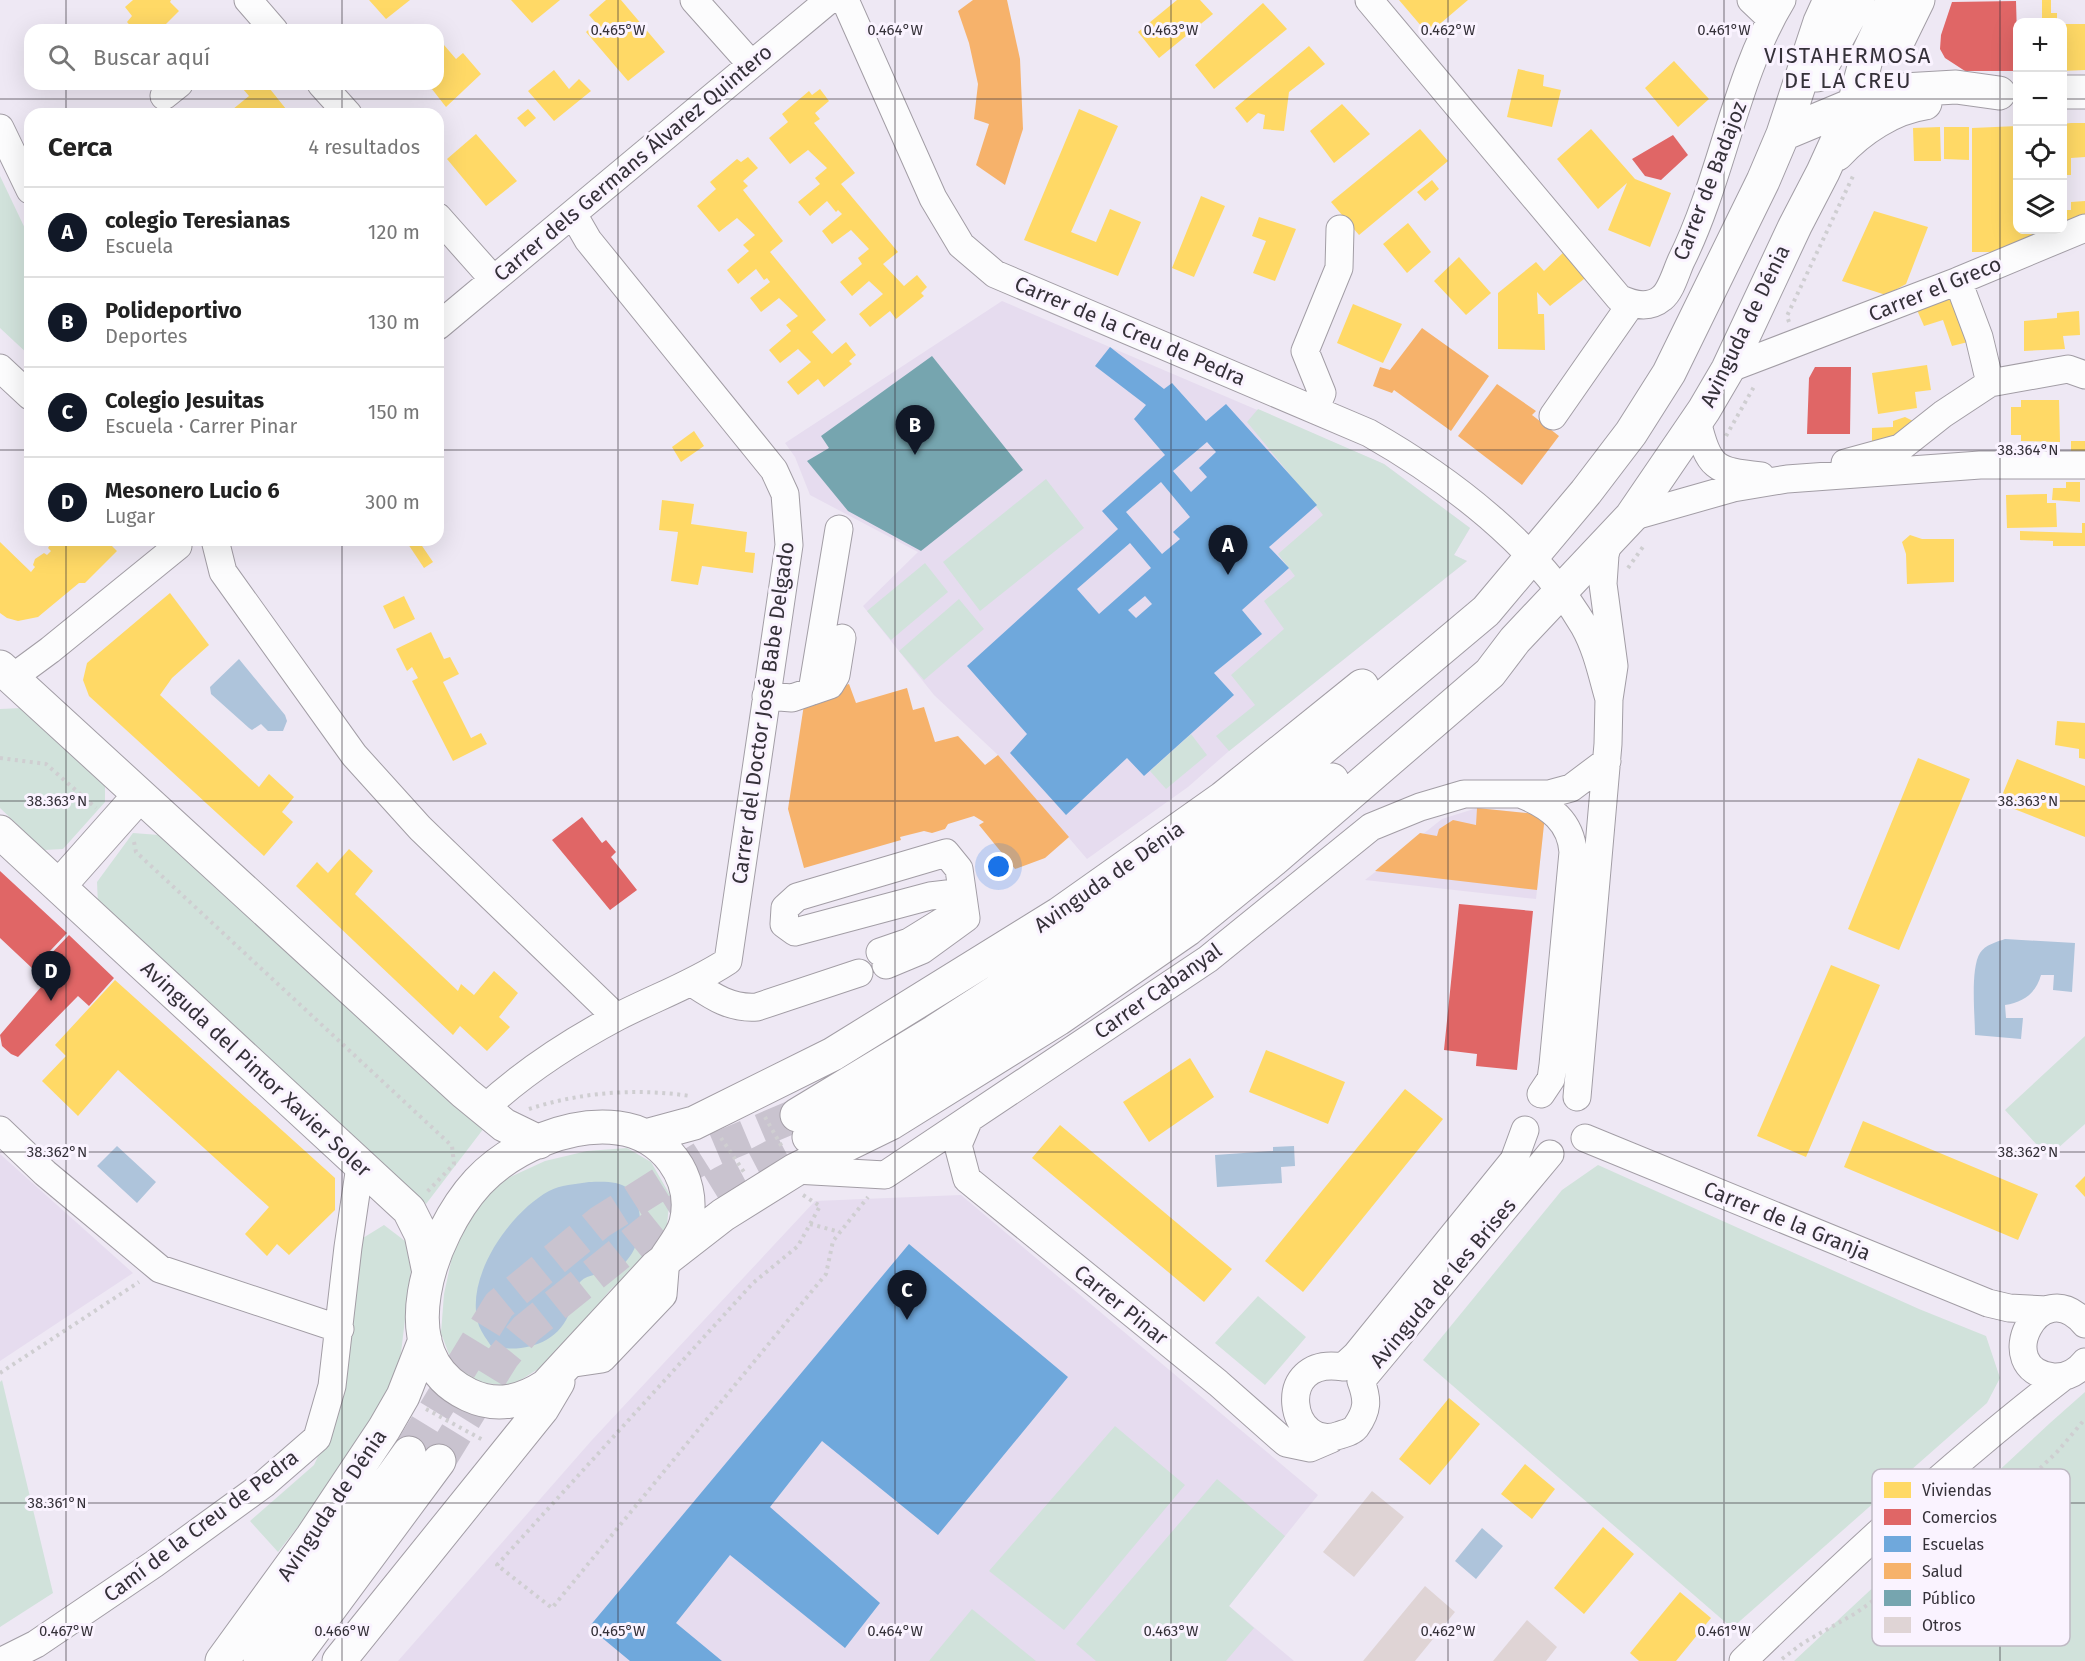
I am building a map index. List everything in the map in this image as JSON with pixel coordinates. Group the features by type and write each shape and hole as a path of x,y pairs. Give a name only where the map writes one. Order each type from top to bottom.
{"main road":[{"name":"Avinguda de Dénia","path":"1515,640 1477,659 1224,868 913,1077 803,1126 924,1038 1051,957 1198,854 1486,610 1586,492 1631,433 1669,373 1758,191 1783,134 1820,22 1830,0"},
{"name":"Avinguda de Dénia","path":"1783,134 1858,0"},
{"name":"Avinguda de Dénia","path":"666,1258 686,1224 687,1194 679,1167 660,1146 646,1136 618,1128 576,1130 539,1142 505,1160 479,1181 454,1211 428,1268 423,1314 425,1340 440,1374 456,1388 488,1401 507,1402 526,1399 546,1386 568,1364 666,1258 723,1215 796,1180 891,1123 1058,1019 1188,928 1274,860 1490,673 1515,640 1608,543 1641,526 1697,421 1728,369 1823,172 1854,104 1867,56 1893,0"},
{"name":"Avinguda de Dénia","path":"1854,104 1884,68 1918,0"},
{"path":"1898,40 1902,57 1911,71 1922,78 1956,87 2008,93"},
{"path":"1783,134 1886,91 1956,87"},
{"path":"2067,92 2085,92"},
{"path":"1823,172 1838,152 1862,130 1888,115 1918,104 2008,93"},
{"name":"Avinguda de Dénia","path":"646,1136 694,1123 833,1054 1059,914 1223,798 1466,602 1532,554"},
{"path":"4,678 139,795 504,1125 539,1142"},
{"path":"60,885 139,795"},
{"name":"Avinguda del Pintor Xavier Soler","path":"0,832 60,885 409,1210 421,1234 428,1268"},
{"name":"Avinguda de Dénia","path":"222,1661 312,1537 403,1396 425,1340"},
{"name":"Avinguda de Dénia","path":"339,1661 542,1409 568,1364"},
{"name":"Avinguda de Dénia","path":"260,1661 424,1457 291,1661"}],"street":[{"path":"694,0 751,64"},
{"name":"Carrer dels Germans Álvarez Quintero","path":"444,321 829,0"},
{"name":"Carrer de la Creu de Pedra","path":"845,0 933,198 961,245 995,274 1369,433 1409,456 1532,554 1561,594"},
{"path":"1369,0 1619,298 1631,304 1553,416"},
{"path":"1751,0 1777,10"},
{"name":"Carrer de Badajoz","path":"1631,304 1649,305 1664,297 1686,252 1716,176 1777,10"},
{"path":"326,90 343,108"},
{"path":"0,128 24,178"},
{"name":"Carrer del Doctor José Babe Delgado","path":"573,214 588,240 757,446 774,471 785,494 789,545 728,961"},
{"path":"444,225 493,279"},
{"name":"Carrer el Greco","path":"1728,369 1958,281 2085,228"},
{"path":"1316,410 1322,393 1305,351 1339,268 1340,229"},
{"path":"1958,281 1979,338 1990,383"},
{"path":"1756,309 1768,334 1784,349"},
{"path":"0,368 24,390"},
{"path":"1697,421 1704,450 1713,463 1727,473 1788,479 1900,448 1943,414 1990,383 2068,369 2085,375"},
{"path":"1641,526 1733,488 1788,479 1980,465 2085,465"},
{"path":"812,691 839,529"},
{"path":"1577,1097 1607,761 1609,699 1614,666 1603,584 1608,543"},
{"path":"4,678 50,650 172,546"},
{"path":"180,546 187,551 198,552 210,546"},
{"path":"216,546 223,572 354,755 420,828 616,1017"},
{"path":"1561,594 1584,626 1596,653 1609,699"},
{"path":"766,696 792,698 830,685 836,675 842,638"},
{"path":"1516,792 1549,794 1571,788 1607,761"},
{"path":"1516,792 1539,802 1552,812 1567,826 1572,837 1573,852 1551,1080 1527,1109 1525,1130 1534,1146 1550,1154 1570,1151 1585,1138 1589,1116 1577,1097 1560,1090 1541,1094"},
{"name":"Carrer Cabanyal","path":"885,1175 1209,959 1371,827 1420,807 1464,794 1516,792"},
{"path":"858,970 868,979 878,978 883,959 956,914 947,894 930,896 795,932 784,924 785,908 797,897 946,853 959,869 966,918 922,950 883,959"},
{"path":"485,1108 517,1078 616,1017 691,982 728,961 735,985 743,996 755,998 858,970"},
{"path":"691,982 718,999 742,1008 757,1007 858,970"},
{"name":"Carrer Pinar","path":"969,1119 958,1145 967,1179 1218,1383 1286,1443 1310,1448 1331,1439"},
{"path":"0,1130 45,1173 160,1269 340,1329"},
{"name":"Avinguda de les Brises","path":"1525,1130 1514,1160 1356,1355 1343,1367 1330,1365 1312,1370 1301,1379 1294,1393 1298,1419 1314,1435 1331,1439 1354,1431 1367,1409 1367,1398 1361,1381 1550,1154"},
{"name":"Carrer de la Granja","path":"1585,1138 1988,1304 2072,1313"},
{"name":"Camí de la Creu de Pedra","path":"2,1661 36,1644 154,1564 264,1484 317,1438 332,1386 360,1166"},
{"path":"796,1180 885,1175"},
{"name":"Carrer de la Granja","path":"1988,1304 2042,1374 2063,1377"},
{"path":"2001,1425 2023,1383 2024,1349 2030,1321 2072,1313"},
{"path":"1952,1469 2001,1425 2063,1377 2080,1368 2085,1362"},
{"path":"1743,1661 1800,1605 1872,1541"}],"path":[{"path":"1784,349 1792,331 1787,316 1857,166"},
{"path":"1713,463 1752,388 1759,381"},
{"path":"1627,569 1641,526"},
{"path":"0,758 46,764 93,807 116,822 134,839 136,852 452,1146 454,1164 409,1210"},
{"path":"763,1113 796,1180 820,1206 798,1246 753,1283 497,1565 552,1608 826,1274 833,1241 885,1175"},
{"path":"810,1224 840,1232"},
{"path":"0,1373 160,1269"},
{"path":"403,1396 507,1453"},
{"path":"2039,1469 2085,1419"},
{"path":"1780,1661 1803,1643 1856,1613 1872,1601"}],"shaded area":[{"path":"0,176 24,226 24,350 0,328"},
{"path":"1002,301 1384,464 1470,528 1454,555 1467,561 1229,751 1188,787 1087,859 998,755 934,695 863,606 918,552 810,495 795,457 785,443"},
{"path":"1258,409 1384,464 1470,528 1454,555 1467,561 1229,751 1216,736 1255,705 1231,675 1284,629 1264,601 1295,576 1278,554 1323,515 1247,422"},
{"path":"1046,479 1084,528 980,611 943,562"},
{"path":"925,563 948,592 891,640 867,611"},
{"path":"959,599 984,629 924,680 899,651"},
{"path":"22,708 105,781 105,802 63,849 44,850 0,808 0,709"},
{"path":"1191,734 1207,755 1166,789 1150,771"},
{"path":"1477,808 1545,815 1536,899 1365,880 1442,819"},
{"path":"133,833 159,835 484,1128 426,1204 98,904 97,882"},
{"path":"2085,1036 2085,1124 2048,1157 2005,1110"},
{"path":"627,1148 651,1162 670,1195 667,1225 654,1252 611,1289 551,1361 511,1386 477,1382 453,1365 441,1333 444,1294 452,1257 469,1219 499,1182 545,1161 587,1151"},
{"path":"0,1154 133,1273 0,1361"},
{"path":"1598,1165 1919,1309 1986,1336 2000,1378 1987,1403 1912,1469 1872,1469 1872,1504 1732,1628 1423,1360 1562,1190"},
{"path":"961,1195 1318,1495 1229,1606 1294,1661 398,1661 592,1440 815,1201"},
{"path":"384,1225 405,1241 411,1270 400,1361 384,1418 278,1552 250,1521 314,1465 338,1413 353,1269 363,1238"},
{"path":"1258,1296 1306,1337 1265,1385 1215,1343"},
{"path":"2,1380 53,1593 0,1627 0,1382"},
{"path":"2085,1392 2085,1661 1794,1661 1872,1588 1872,1646 2070,1646 2070,1469 2001,1469"},
{"path":"1115,1426 1185,1485 1064,1630 989,1571"},
{"path":"1217,1479 1285,1536 1229,1606 1254,1628 1226,1661 1096,1661 1076,1644"},
{"path":"972,1609 1036,1661 929,1661"}],"water":[{"path":"239,659 285,715 287,721 283,731 268,731 261,724 252,730 211,694 210,687"},
{"path":"2005,939 2075,943 2072,992 2053,990 2054,975 2041,975 2036,987 2028,996 2018,1002 2005,1005 2006,1018 2023,1018 2021,1039 1975,1035 1974,981 1977,960 1985,948"},
{"path":"117,1146 156,1182 137,1203 97,1166"},
{"path":"1294,1146 1295,1166 1281,1167 1282,1183 1217,1187 1215,1155 1273,1151 1273,1147"},
{"path":"589,1182 620,1184 634,1197 640,1218 640,1230 633,1252 619,1267 584,1278 578,1284 565,1322 548,1339 538,1344 515,1349 491,1346 479,1326 476,1308 478,1288 493,1249 505,1231 534,1201 553,1189"},
{"path":"1482,1528 1503,1546 1476,1579 1455,1561"}],"building: Viviendas":[{"path":"133,0 171,0 170,2 179,11 166,24 129,24 127,22 132,16 125,7"},
{"path":"369,0 410,0 386,19"},
{"path":"511,0 560,0 532,23"},
{"path":"606,0 621,0 665,52 628,81 586,32 596,23 589,15"},
{"path":"1177,0 1200,0 1213,14 1159,58 1138,32"},
{"path":"1399,0 1468,0 1428,34"},
{"path":"2042,0 2051,0 2051,13 2057,13 2057,18 2042,18"},
{"path":"1263,3 1287,29 1214,89 1195,65"},
{"path":"2067,24 2085,24 2085,70 2067,71"},
{"path":"444,45 456,59 463,53 481,74 446,107 433,90 444,90"},
{"path":"1309,46 1325,64 1289,92 1284,131 1263,129 1265,115 1258,113 1247,123 1235,108"},
{"path":"1674,61 1709,99 1678,127 1645,88"},
{"path":"1518,69 1544,75 1543,86 1561,90 1552,127 1507,117"},
{"path":"554,70 569,89 579,79 591,91 554,121 528,91"},
{"path":"820,89 829,101 815,113 820,119 814,123 855,173 841,184 898,252 883,264 904,286 917,275 927,287 921,293 924,296 896,319 890,311 870,327 859,314 883,294 869,281 852,296 840,282 862,264 858,258 869,249 851,230 832,244 822,231 842,214 838,210 836,212 827,201 810,216 798,202 820,184 815,178 827,168 808,150 790,164 769,138 788,122 782,114 809,91 812,95"},
{"path":"244,90 271,90 285,108 234,108 249,96"},
{"path":"1342,104 1370,134 1334,163 1310,131"},
{"path":"528,109 536,118 525,127 517,118"},
{"path":"1079,109 1118,126 1071,232 1096,242 1110,209 1141,222 1118,276 1024,240"},
{"path":"2067,123 2085,123 2085,157 2071,158 2071,175 2067,175"},
{"path":"2013,126 2013,234 2046,234 1997,252 1972,252 1972,128"},
{"path":"1940,127 1941,161 1914,161 1913,128"},
{"path":"1944,127 1969,127 1969,160 1944,159"},
{"path":"1420,129 1448,161 1359,235 1331,202"},
{"path":"1591,129 1635,179 1671,193 1650,247 1608,230 1627,183 1598,209 1557,159"},
{"path":"476,134 517,181 486,206 447,159"},
{"path":"748,157 758,168 743,181 748,186 743,190 783,241 770,252 826,320 812,332 832,354 846,342 856,355 849,361 852,364 824,387 818,379 798,395 787,382 811,362 798,349 780,363 769,350 791,331 786,325 798,316 779,298 761,312 750,298 770,282 767,278 764,280 756,269 738,284 727,270 749,251 743,245 755,235 737,218 719,232 697,206 716,189 710,182 737,159 741,162"},
{"path":"1432,180 1439,189 1425,201 1417,192"},
{"path":"1201,196 1225,206 1194,277 1172,268"},
{"path":"2085,201 2085,219 2067,226 2067,210 2071,210 2071,202"},
{"path":"1874,211 1928,227 1906,284 1886,295 1842,281"},
{"path":"1259,217 1296,229 1275,281 1253,273 1266,241 1252,236"},
{"path":"1408,223 1431,252 1407,273 1383,244"},
{"path":"1567,249 1589,275 1550,306 1537,292 1538,314 1544,314 1545,350 1498,349 1498,293 1536,262 1544,271"},
{"path":"1459,257 1491,293 1466,315 1434,281"},
{"path":"1940,299 1949,299 1962,311 1972,341 1952,346 1943,320 1924,326 1917,310"},
{"path":"1353,304 1402,324 1383,363 1337,343"},
{"path":"2079,311 2080,335 2063,336 2065,349 2024,351 2024,321 2057,318 2057,313"},
{"path":"1927,365 1931,390 1915,392 1917,408 1878,414 1872,373"},
{"path":"2021,400 2059,400 2060,442 2021,441 2021,435 2011,435 2011,407 2021,407"},
{"path":"1905,417 1913,421 1880,449 1872,449 1872,428 1893,427 1893,421"},
{"path":"694,431 704,446 681,462 672,447"},
{"path":"2071,441 2085,441 2085,457 2071,457"},
{"path":"2066,482 2080,482 2080,502 2052,500 2053,488 2066,488"},
{"path":"2047,494 2047,503 2056,503 2057,527 2007,528 2006,495"},
{"path":"662,500 694,504 691,524 747,532 745,552 755,553 753,573 702,566 698,585 671,581 678,532 659,530"},
{"path":"2082,523 2085,523 2085,546 2053,546 2053,541 2020,540 2020,531 2082,533"},
{"path":"1910,535 1922,539 1954,539 1954,582 1907,584 1906,554 1902,542"},
{"path":"0,542 31,572 35,567 33,565 35,559 44,553 47,555 51,551 48,548 49,546 112,546 117,551 85,583 79,583 38,617 18,621 7,618 0,613"},
{"path":"409,546 422,546 433,562 424,568"},
{"path":"170,593 209,645 172,678 160,695 259,787 269,774 294,797 282,812 293,822 264,856 89,696 83,680 87,663"},
{"path":"404,596 415,619 394,629 383,606"},
{"path":"431,632 444,659 450,657 459,674 443,682 471,738 481,733 487,744 453,761 412,681 418,678 412,667 407,671 396,649"},
{"path":"2057,721 2085,723 2085,759 2079,758 2079,749 2055,745"},
{"path":"1918,758 1970,779 1899,950 1848,929"},
{"path":"2017,759 2085,786 2085,837 1999,803"},
{"path":"349,849 373,871 355,894 458,991 461,984 474,995 494,971 518,993 499,1017 510,1027 487,1051 460,1026 453,1035 296,886 317,862 328,873"},
{"path":"1831,965 1880,985 1806,1157 1757,1136"},
{"path":"115,980 335,1178 335,1210 289,1255 277,1244 267,1256 245,1234 269,1207 118,1070 78,1116 42,1081 66,1056 55,1045"},
{"path":"1266,1050 1345,1082 1328,1124 1249,1092"},
{"path":"1190,1058 1214,1097 1149,1142 1123,1102"},
{"path":"1405,1089 1443,1119 1303,1292 1265,1261"},
{"path":"1863,1121 2038,1194 2018,1240 1844,1167"},
{"path":"1060,1125 1232,1269 1204,1302 1032,1158"},
{"path":"2085,1176 2085,1197 2075,1186"},
{"path":"1449,1398 1480,1424 1430,1485 1399,1459"},
{"path":"1525,1464 1555,1489 1532,1519 1501,1494"},
{"path":"1603,1527 1634,1554 1584,1614 1554,1588"},
{"path":"1680,1592 1711,1618 1676,1661 1639,1661 1630,1653"}],"building: Comercios":[{"path":"2016,1 2016,18 2013,18 2013,71 1965,71 1945,58 1940,49 1941,35 1952,2"},
{"path":"1673,135 1688,155 1661,180 1645,176 1632,159"},
{"path":"1815,367 1851,367 1850,434 1807,434 1809,378"},
{"path":"582,817 602,843 606,840 616,852 611,857 637,890 610,910 552,840"},
{"path":"0,871 67,933 33,969 0,938"},
{"path":"1459,904 1533,911 1517,1070 1476,1066 1477,1054 1444,1050"},
{"path":"69,935 114,978 89,1006 78,996 18,1057 11,1054 2,1046 0,1035 53,973 43,962"}],"building: Escuelas":[{"path":"1110,347 1164,389 1172,383 1206,421 1226,404 1317,505 1269,547 1289,568 1242,610 1262,634 1214,673 1234,695 1144,776 1127,758 1066,815 1010,753 1027,734 967,666 1118,529 1102,511 1165,455 1134,419 1146,405 1095,366","holes":["1207,442 1216,452 1199,468 1207,477 1191,492 1173,471","1161,482 1190,517 1173,532 1180,539 1162,554 1126,512","1130,543 1151,568 1099,614 1077,589","1145,596 1152,604 1136,618 1128,610"]},
{"path":"909,1244 1068,1377 938,1535 822,1441 770,1507 880,1603 845,1648 730,1555 676,1623 722,1661 630,1661 589,1627"}],"building: Salud":[{"path":"973,0 1007,0 1020,59 1023,129 1005,185 976,165 989,124 974,119 978,84 969,43 958,11"},
{"path":"1422,328 1489,376 1451,431 1394,390 1392,393 1373,386 1380,367 1390,370"},
{"path":"1497,384 1536,411 1532,415 1559,436 1522,485 1458,436"},
{"path":"849,684 856,703 907,688 913,710 924,707 935,742 958,736 985,765 998,755 1069,837 1045,858 1015,869 979,825 984,822 974,816 948,824 945,829 932,833 924,831 900,837 901,840 804,868 788,809 805,698"},
{"path":"1477,808 1545,815 1537,890 1375,871 1420,833 1437,836 1439,829 1453,820 1476,825"}],"building: Público":[{"path":"932,356 1023,470 921,551 848,511 807,461 829,448 821,436"}],"building: Otros":[{"path":"1372,1491 1404,1517 1354,1577 1323,1552"},
{"path":"1425,1586 1455,1612 1415,1661 1363,1661"},
{"path":"1527,1620 1557,1647 1546,1661 1493,1661"}],"tunnel":[{"path":"409,1453 499,1305 600,1222 714,1150 797,1115"},
{"path":"439,1461 503,1357 526,1329 660,1221 723,1182 809,1137"}],"place":[{"name":"Polideportivo","path":"915,455"},
{"name":"colegio Teresianas","path":"1228,575"},
{"name":"Mesonero Lucio 6","path":"51,1001"},
{"name":"Colegio Jesuitas","path":"907,1320"}],"district":[{"name":"VISTAHERMOSA DE LA CREU","path":"1848,68"}]}
